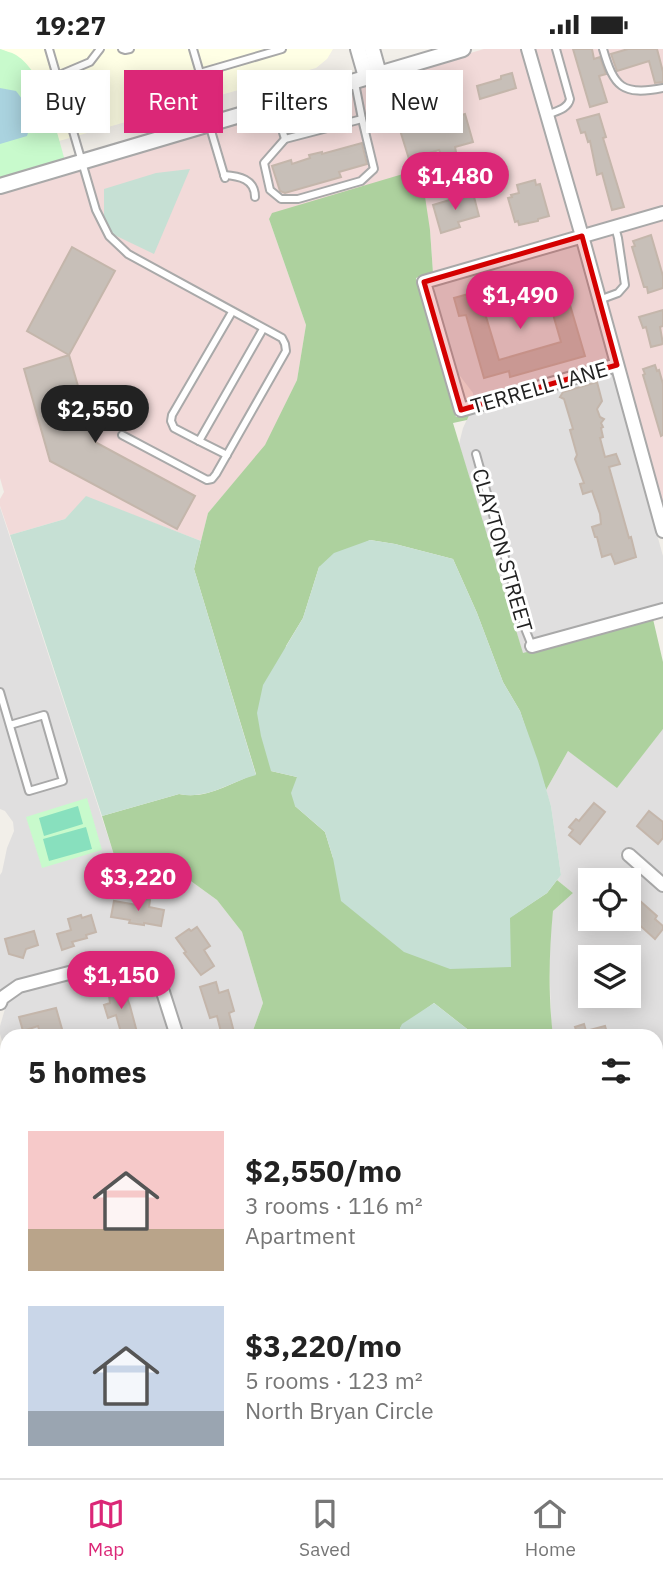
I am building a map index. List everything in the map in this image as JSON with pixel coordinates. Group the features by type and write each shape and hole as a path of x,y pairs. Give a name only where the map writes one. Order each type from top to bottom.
{"street":[{"path":"352,81 366,77 358,49"},
{"path":"368,70 372,49"},
{"path":"390,70 462,49"},
{"path":"528,49 663,531"},
{"path":"0,186 179,133"},
{"path":"582,236 663,213"},
{"name":"TERRELL LANE","path":"582,236 424,282 461,410 617,365"},
{"path":"532,646 663,610"},
{"path":"629,855 663,885"},
{"path":"0,1003 2,998 19,986 119,960 147,968 163,992 175,1029"}],"lane":[{"path":"49,49 55,70"},
{"path":"122,49 130,49"},
{"path":"193,49 200,73 282,49"},
{"path":"547,115 565,108 570,99 556,49"},
{"path":"603,49 610,72 624,88 650,91 663,88"},
{"path":"71,70 90,62 99,50"},
{"path":"362,119 285,139 264,163 270,190 281,199 298,199 361,181 374,169 362,119 366,77"},
{"path":"74,133 96,210 102,225 118,246 141,262 282,338 285,344 286,351 212,479 207,480 122,435"},
{"path":"212,133 225,176 235,176 249,182 253,186 255,197"},
{"path":"283,133 285,139"},
{"path":"599,300 623,290 625,285 615,227"},
{"path":"227,455 174,428 171,421 232,311"},
{"path":"199,441 264,328"},
{"name":"CLAYTON STREET","path":"475,454 524,627 532,646"},
{"path":"0,692 29,791 63,781 44,715 10,725"}],"highlighted area":[{"path":"582,236 617,365 461,410 424,282"}],"shaded area":[{"path":"0,49 333,49 327,59 309,70 237,70 237,90 223,94 223,70 124,70 124,123 110,127 110,70 27,70 17,56"},
{"path":"484,49 521,49 573,231 433,273 430,230 273,213 269,219 306,325 297,380 266,445 208,513 201,541 86,497 65,519 10,535 0,506 4,492 0,478 0,192 200,133 223,133 223,126 237,122 237,133 352,133 352,88 366,84 366,133 463,133 463,70 413,70"},
{"path":"535,49 663,49 663,207 587,229"},
{"path":"57,133 87,133 59,141"},
{"path":"190,169 154,254 104,230 104,189 156,173"},
{"path":"663,219 663,506 590,240"},
{"path":"577,244 609,361 473,400 473,393 457,372 436,302 434,285"},
{"path":"612,372 663,556 663,604 524,642 527,653 523,654 459,444 463,428 470,413"},
{"path":"86,496 201,541 194,569 256,775 199,795 179,794 102,816 10,535 65,519"},
{"path":"0,507 118,867 177,871 217,900 242,932 263,1003 254,1029 182,1029 169,990 153,965 122,954 68,968 0,992 0,875 14,831 13,822 5,811 0,809"},
{"path":"370,540 453,559 503,682 520,711 538,761 551,806 561,875 547,893 510,918 511,967 450,969 404,952 341,901 325,832 295,806 291,793 297,777 271,771 257,713 263,685 303,618 319,567 334,553"},
{"path":"663,729 663,876 629,847 620,855 635,868 578,868 578,931 641,931 641,874 663,893 663,1029 552,1029 549,945 553,911 573,893 557,880 561,875 551,806 546,790 568,751 617,787"},
{"path":"119,966 142,973 157,994 168,1029 0,1029 7,1002 22,992"},
{"path":"434,1003 467,1029 400,1029 402,1024"}],"green space":[{"path":"0,49 16,55 31,70 21,70 21,133 57,133 67,167 0,186"},
{"path":"413,171 424,190 433,273 416,278 456,417 470,413 467,420 453,423 523,653 653,619 663,662 663,729 617,788 568,751 546,790 520,711 503,682 453,559 370,540 319,567 303,618 286,646 271,771 297,777 295,806 325,832 333,858 510,967 509,918 547,893 557,880 573,893 553,911 550,973 552,1029 467,1029 434,1003 400,1029 254,1029 263,1003 242,932 217,900 177,871 118,868 102,816 179,794 209,793 256,774 194,569 208,513 265,445 297,380 306,325 269,219 272,213"},
{"path":"87,798 102,850 42,868 26,817"},
{"path":"78,806 83,824 44,836 39,818"},
{"path":"86,827 92,849 49,861 43,839"}],"water":[{"path":"0,88 16,91 21,98 21,133 28,133 27,136 0,144"}],"building":[{"path":"573,49 592,49 594,59 600,57 606,74 599,76 607,102 590,107"},
{"path":"628,49 657,49 663,82 655,83 649,61 617,71 611,54"},
{"path":"512,73 516,88 480,99 477,86"},
{"path":"599,114 606,137 603,138 624,207 612,210 602,173 597,175 590,141 588,142 585,132 581,133 577,120"},
{"path":"463,115 473,142 455,147 456,152 442,156 439,150 409,159 401,133 463,133"},
{"path":"362,143 367,164 339,172 341,177 285,193 280,191 272,166 291,160 292,164 310,158 309,155"},
{"path":"535,180 536,185 540,184 549,216 519,225 518,221 515,222 508,198 519,193 517,185"},
{"path":"473,193 479,216 458,222 460,227 441,233 433,205"},
{"path":"651,235 663,276 663,288 648,293 632,247 635,246 633,241"},
{"path":"72,247 115,271 69,355 27,331"},
{"path":"557,273 585,356 510,377 509,371 484,378 466,315 459,316 454,298 504,284 509,301 484,310 499,360 561,342 550,304 546,305 540,283 544,282 543,277"},
{"path":"663,310 663,326 660,327 663,344 651,347 646,327 643,328 639,317"},
{"path":"69,355 80,393 100,387 105,403 85,409 95,442 195,496 177,529 50,461 24,369"},
{"path":"655,365 663,384 661,436 643,375 643,369"},
{"path":"597,382 602,401 597,409 600,417 604,419 601,423 603,437 600,438 605,457 616,454 620,464 609,467 636,557 615,564 611,554 602,557 595,537 592,527 601,524 600,514 592,491 583,494 580,484 584,483 575,459 577,455 570,430 573,429 564,399 560,397 563,392"},
{"path":"594,803 605,812 580,844 569,835 573,830 569,827 576,819 579,821"},
{"path":"649,811 663,822 663,838 658,844 637,826"},
{"path":"139,898 150,900 149,907 164,910 161,926 129,923 130,920 111,917 114,901 137,905"},
{"path":"641,902 657,916 655,919 663,926 655,939 641,926"},
{"path":"81,915 82,918 91,915 96,932 72,942 74,946 62,950 57,934 71,930 68,919"},
{"path":"197,927 210,946 204,950 214,966 201,975 176,938"},
{"path":"34,931 38,945 26,949 23,958 9,954 5,939"},
{"path":"216,982 219,993 228,990 234,1011 229,1013 233,1029 220,1029 217,1016 210,1018 200,987"},
{"path":"122,984 136,1029 120,1029 116,1015 108,1018 104,1005 110,1003 108,988"},
{"path":"56,1008 62,1029 39,1029 38,1026 22,1029 19,1017"},
{"path":"584,1024 585,1029 576,1029"}]}
